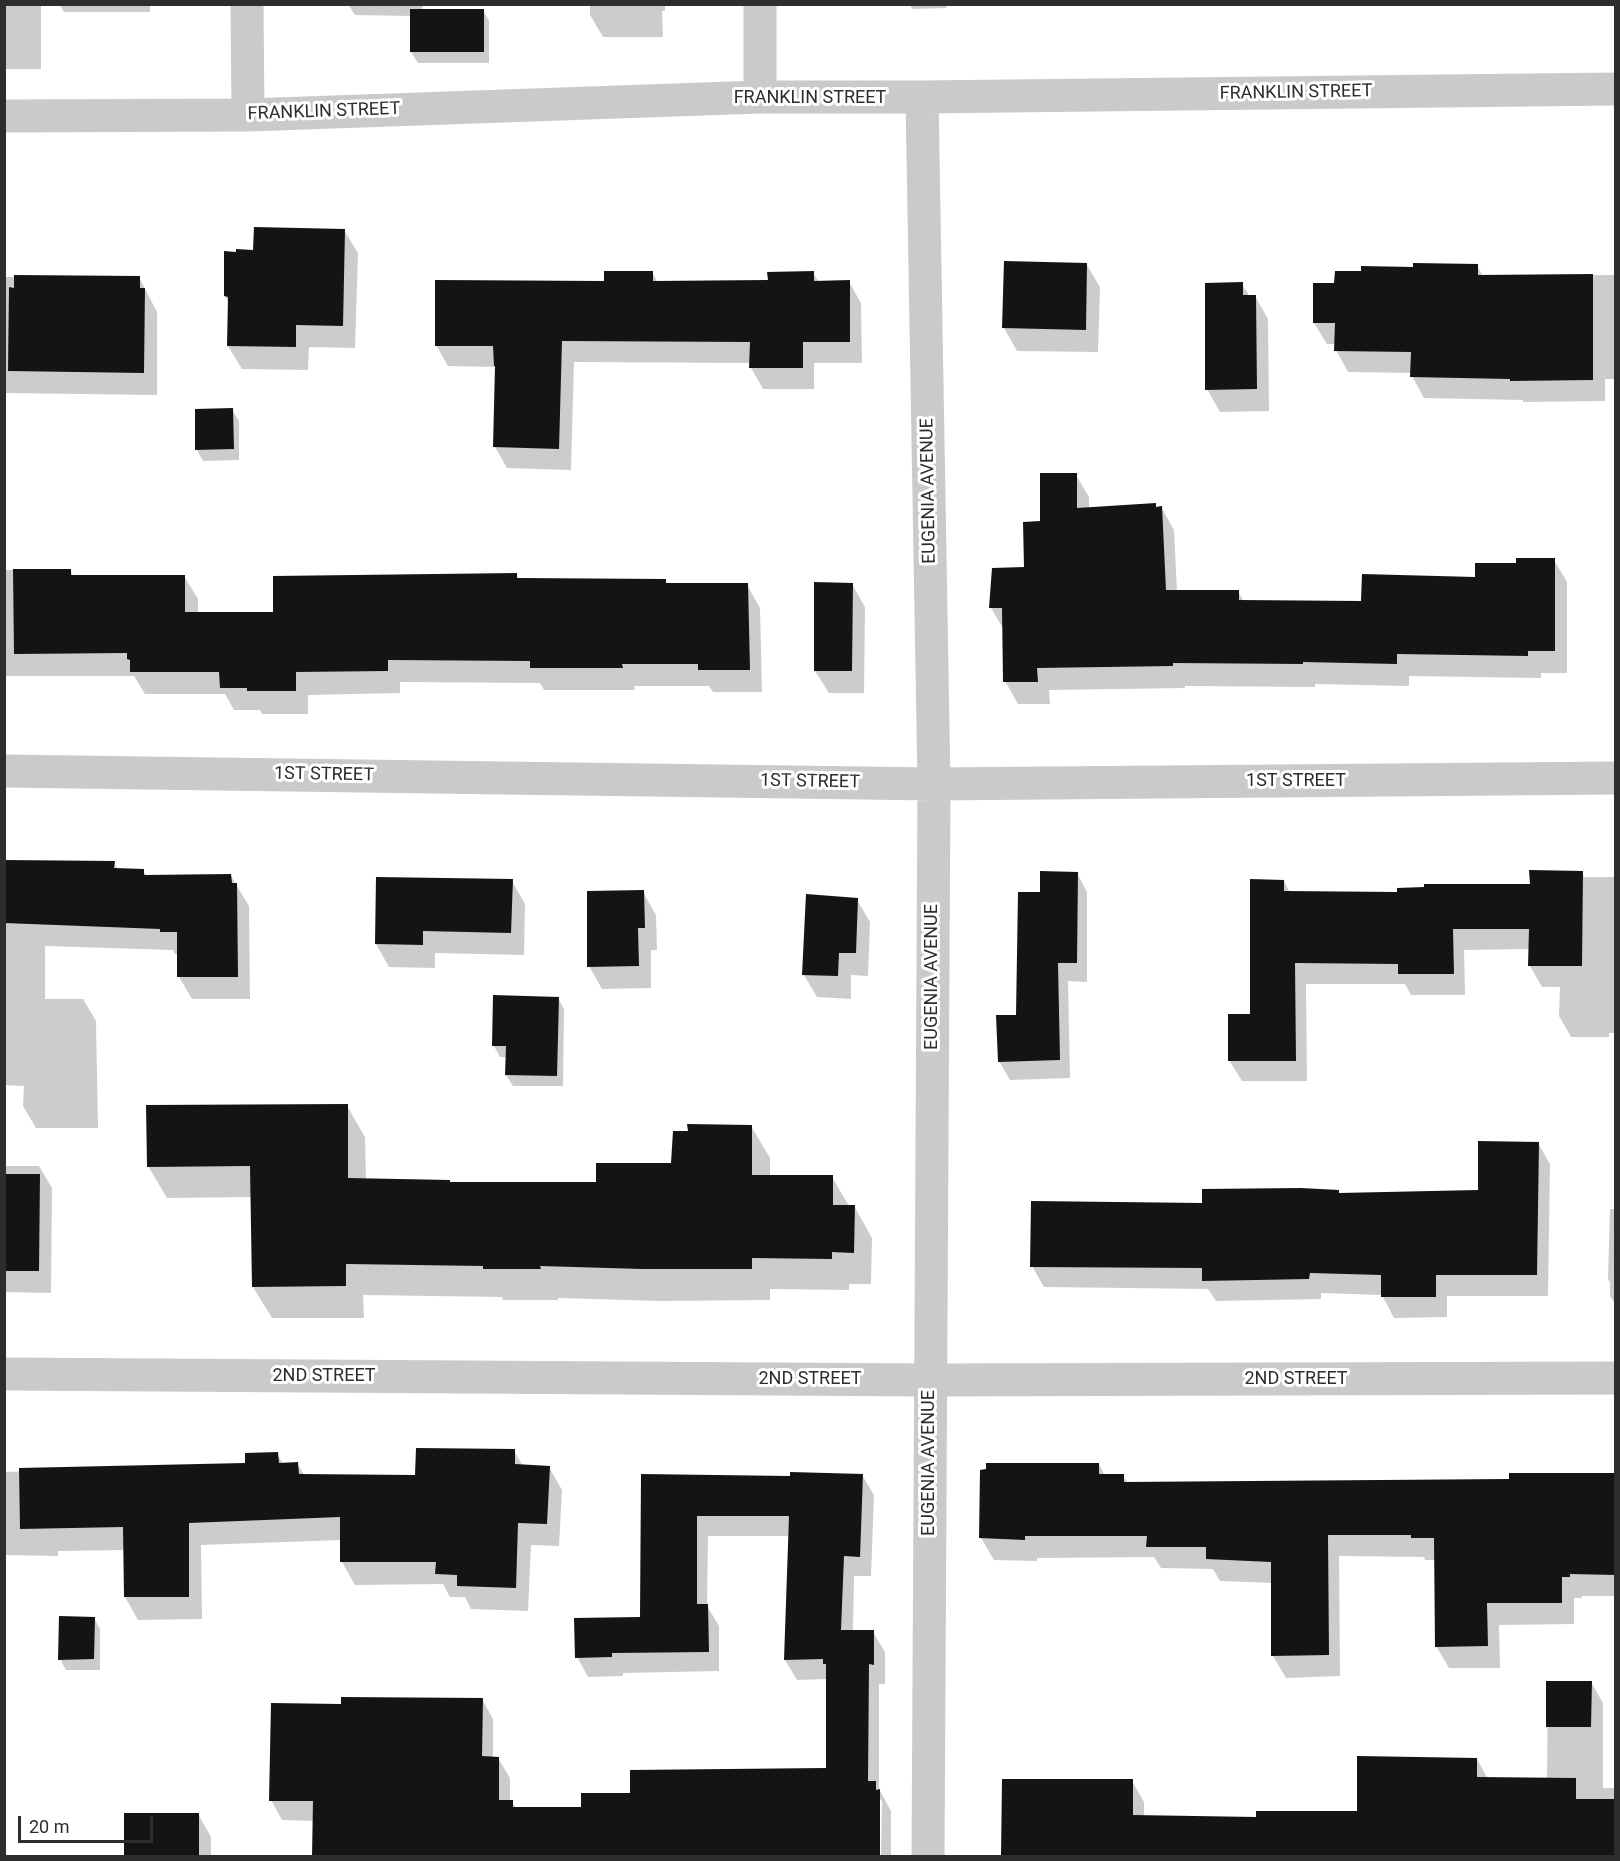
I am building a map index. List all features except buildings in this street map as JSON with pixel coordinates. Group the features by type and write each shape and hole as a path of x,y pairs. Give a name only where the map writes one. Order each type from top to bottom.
{"street":[{"path":"247,4 248,115"},
{"path":"760,4 760,97"},
{"name":"FRANKLIN STREET","path":"4,116 248,115 760,97 1616,89"},
{"name":"EUGENIA AVENUE","path":"922,97 934,784 928,1857"},
{"name":"1ST STREET","path":"4,771 934,784 1616,778"},
{"name":"2ND STREET","path":"4,1374 929,1380 1616,1378"}]}
